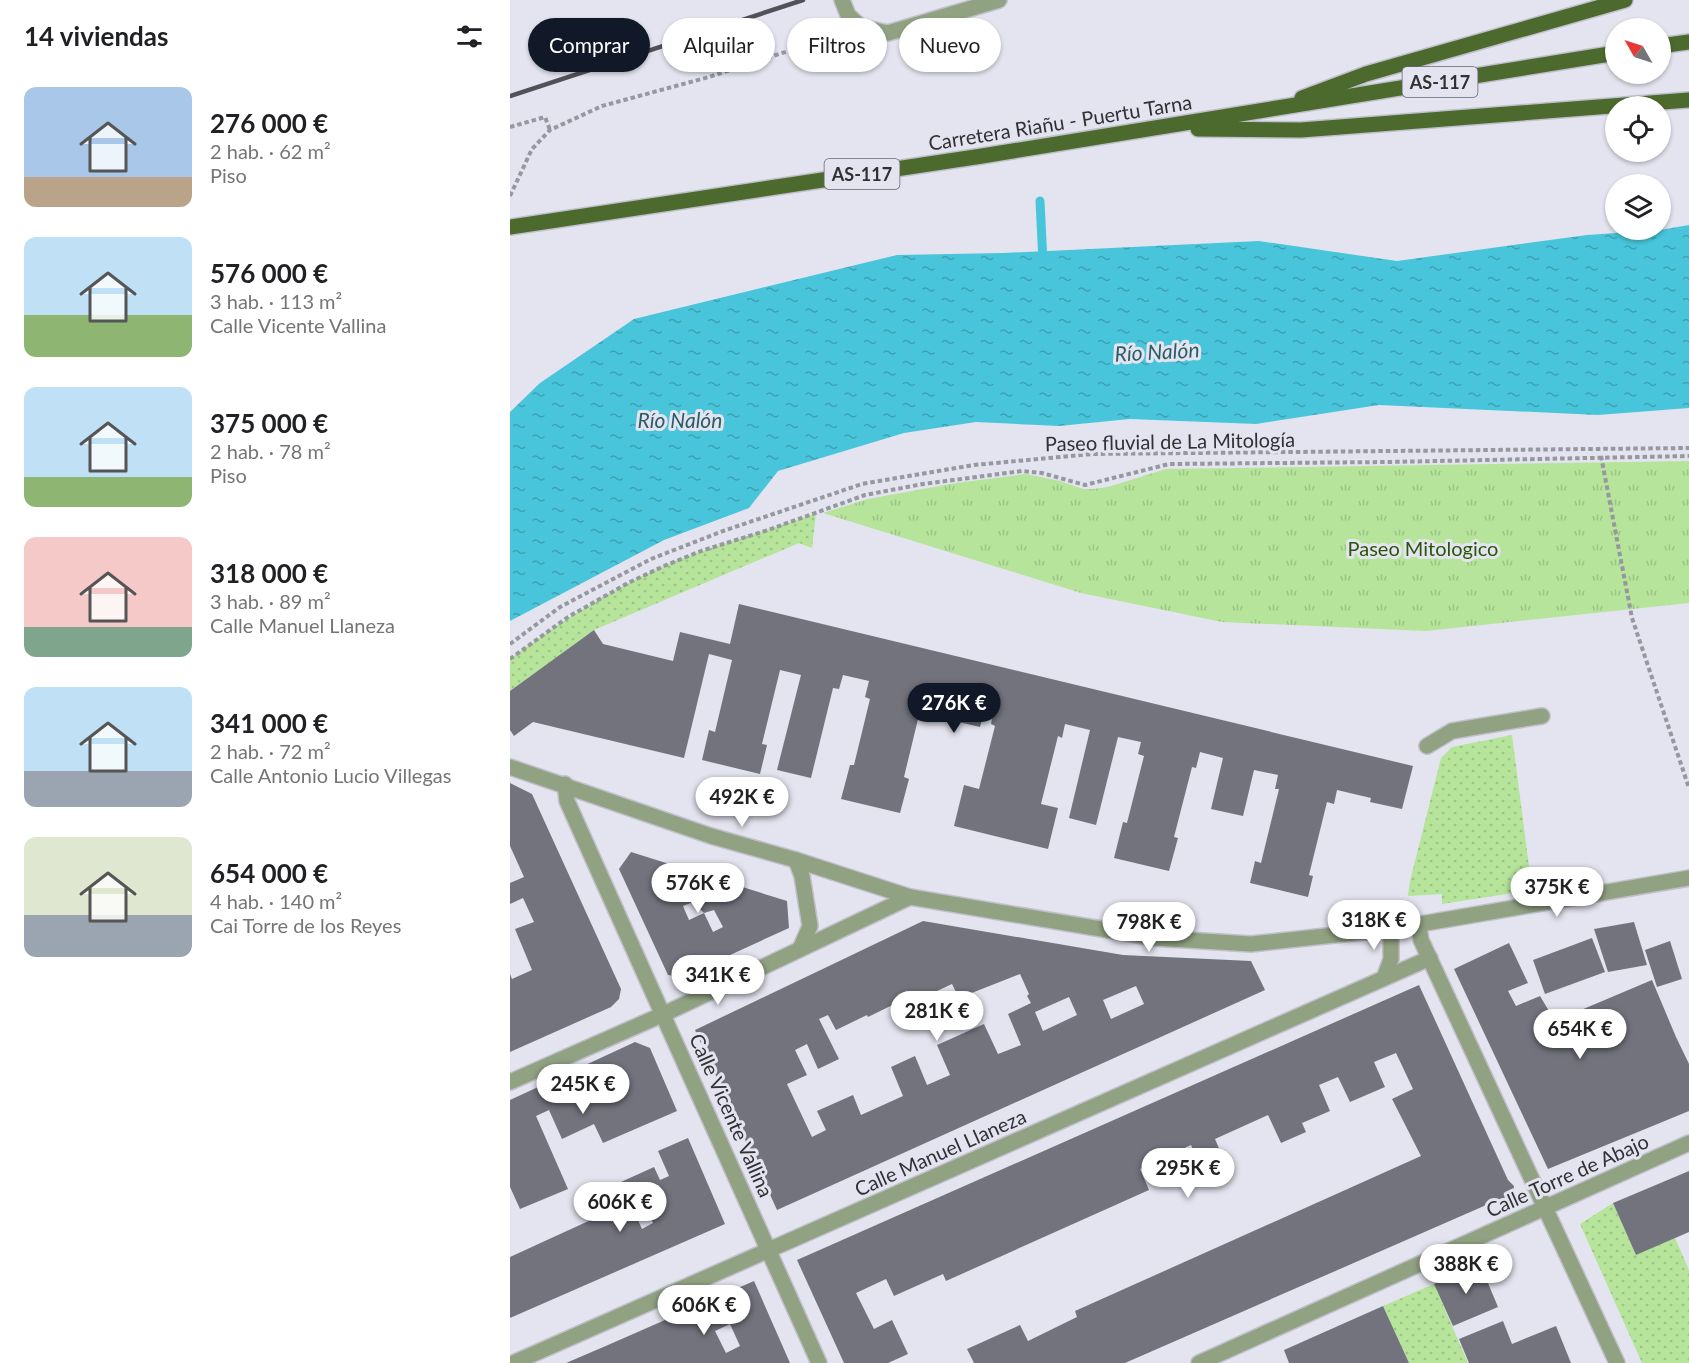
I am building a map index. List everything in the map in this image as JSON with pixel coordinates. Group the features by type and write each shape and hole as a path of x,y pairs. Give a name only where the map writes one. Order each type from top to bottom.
{"main road":[{"path":"1265,111 1366,74 1626,0"},
{"path":"1671,44 1689,42"},
{"name":"Carretera Riañu - Puertu Tarna","path":"510,226 959,160 1605,55"},
{"path":"1153,128 1301,130 1689,100"}],"street":[{"path":"842,0 851,18"},
{"path":"887,33 999,0"},
{"path":"1427,746 1452,731 1542,716"},
{"path":"510,767 711,836 796,860 910,897 1165,938 1251,944 1419,926 1689,878"},
{"name":"Calle Vicente Vallina","path":"565,784 567,801 819,1363"},
{"path":"796,860 802,876 810,926 800,949"},
{"path":"510,1082 664,1014 910,897"},
{"path":"1419,926 1430,958 1617,1363"},
{"path":"1384,978 1391,959 1391,929"},
{"name":"Calle Manuel Llaneza","path":"513,1363 1430,958"},
{"name":"Calle Torre de Abajo","path":"1199,1363 1689,1143"}],"path":[{"path":"510,196 532,149 550,130 602,106 709,77 787,51"},
{"path":"510,127 545,117 550,130"},
{"name":"Paseo fluvial de La Mitología","path":"510,644 560,607 651,559 734,527 862,484 974,465 1092,454 1689,448"},
{"path":"1600,450 1632,618 1689,788"},
{"path":"510,659 568,617 628,583 701,551 768,531 865,495 1022,471 1042,473 1085,485 1169,464 1689,456"}],"green space":[{"name":"Paseo Mitologico","path":"1689,461 1689,603 1426,631 1222,622 1081,593 823,513 868,499 956,483 1026,474 1060,481 1083,489 1093,489 1108,487 1166,469"},
{"path":"816,513 812,548 799,543 594,630 510,691 510,659 565,620 603,597 682,558"},
{"path":"1512,735 1532,890 1442,904 1442,894 1408,896 1441,758 1452,747"},
{"path":"1613,1203 1636,1255 1675,1238 1689,1270 1689,1363 1642,1363 1580,1224"},
{"path":"1434,1284 1468,1363 1409,1363 1383,1306"}],"water":[{"name":"Río Nalón","path":"1689,225 1689,408 1598,415 1379,405 1256,424 1130,419 1059,426 976,422 904,433 778,471 749,508 664,540 510,621 510,412 540,383 634,319 897,255 1003,253 1259,241 1397,261 1587,235 1605,234 1605,240 1671,240 1671,228"}],"building":[{"path":"739,604 1413,766 1402,809 1370,802 1371,798 1337,790 1334,804 1327,802 1309,875 1313,876 1308,897 1250,883 1255,861 1261,863 1279,789 1275,789 1278,775 1254,770 1243,816 1211,809 1223,758 1200,752 1196,768 1192,767 1174,837 1178,838 1169,871 1114,858 1123,822 1127,823 1144,756 1138,754 1141,742 1118,737 1096,825 1069,818 1090,730 1065,724 1062,738 1058,736 1041,804 1058,808 1048,849 954,826 964,785 979,789 995,726 991,724 993,713 984,711 980,727 946,719 949,707 938,704 935,719 919,715 904,777 909,779 900,813 841,799 850,765 854,765 870,699 865,697 869,681 843,675 839,689 833,688 811,778 777,770 801,675 780,670 762,744 767,745 760,774 702,760 709,730 715,732 732,660 709,654 684,758 533,722 514,736 510,730 510,691 594,630 603,644 673,661 680,632 730,644"},
{"path":"510,783 532,794 621,989 619,999 611,1007 510,1052 510,974 512,979 532,970 515,929 534,922 523,898 510,904 510,883 524,877 510,846"},
{"path":"631,852 787,901 789,928 682,977 668,975 619,869","holes":["693,902 704,913 689,920 683,906","714,910 723,927 713,932 704,913"]},
{"path":"923,921 1123,955 1251,961 1265,990 777,1210 695,1030","holes":["1020,974 1031,1003 1008,1014 1021,1045 998,1054 984,1024 937,1045 950,1075 927,1085 915,1056 891,1067 903,1096 861,1115 853,1095 817,1111 826,1130 812,1137 787,1084 807,1075 795,1050 807,1044 818,1069 839,1059 819,1019 828,1015 836,1030 919,992 922,998 952,984 959,998","1136,986 1144,1004 1111,1019 1103,1000","1069,997 1077,1015 1043,1031 1035,1012"]},
{"path":"1634,922 1647,965 1608,972 1594,929"},
{"path":"1592,938 1605,972 1545,994 1533,960"},
{"path":"1670,941 1682,979 1657,987 1645,950"},
{"path":"1509,943 1528,983 1508,991 1516,1006 1540,996 1555,1021 1652,980 1689,1064 1689,1111 1548,1169 1454,969"},
{"path":"1419,985 1508,1180 1514,1186 1513,1194 1507,1199 1500,1199 1125,1363 974,1363 967,1349 1020,1325 1028,1341 1077,1317 1075,1311 1421,1156 1392,1099 1413,1089 1396,1053 1374,1062 1385,1087 1350,1102 1338,1077 1319,1085 1330,1111 1302,1123 1306,1132 1281,1143 1268,1115 1215,1139 1227,1167 1205,1177 1191,1145 1140,1169 1149,1190 946,1281 943,1274 894,1296 886,1279 856,1293 874,1329 892,1320 908,1354 888,1363 844,1363 797,1260"},
{"path":"635,1042 650,1048 677,1111 603,1143 594,1124 562,1139 549,1110 536,1116 568,1189 520,1209 510,1187 510,1100"},
{"path":"688,1138 725,1224 510,1318 510,1257 630,1202 621,1182 654,1167 660,1180 669,1176 658,1151","holes":["648,1212 653,1223 642,1229 637,1218"]},
{"path":"1689,1171 1689,1232 1636,1255 1613,1203"},
{"path":"1480,1264 1498,1307 1453,1326 1434,1284"},
{"path":"754,1281 790,1363 566,1363","holes":["730,1324 740,1346 726,1353 715,1331"]},
{"path":"1383,1306 1409,1363 1289,1363 1284,1350"},
{"path":"1503,1321 1512,1344 1556,1326 1571,1363 1469,1363 1459,1339"}],"waterway":[{"path":"1040,201 1043,262"}],"railway":[{"path":"510,96 803,0"}]}
